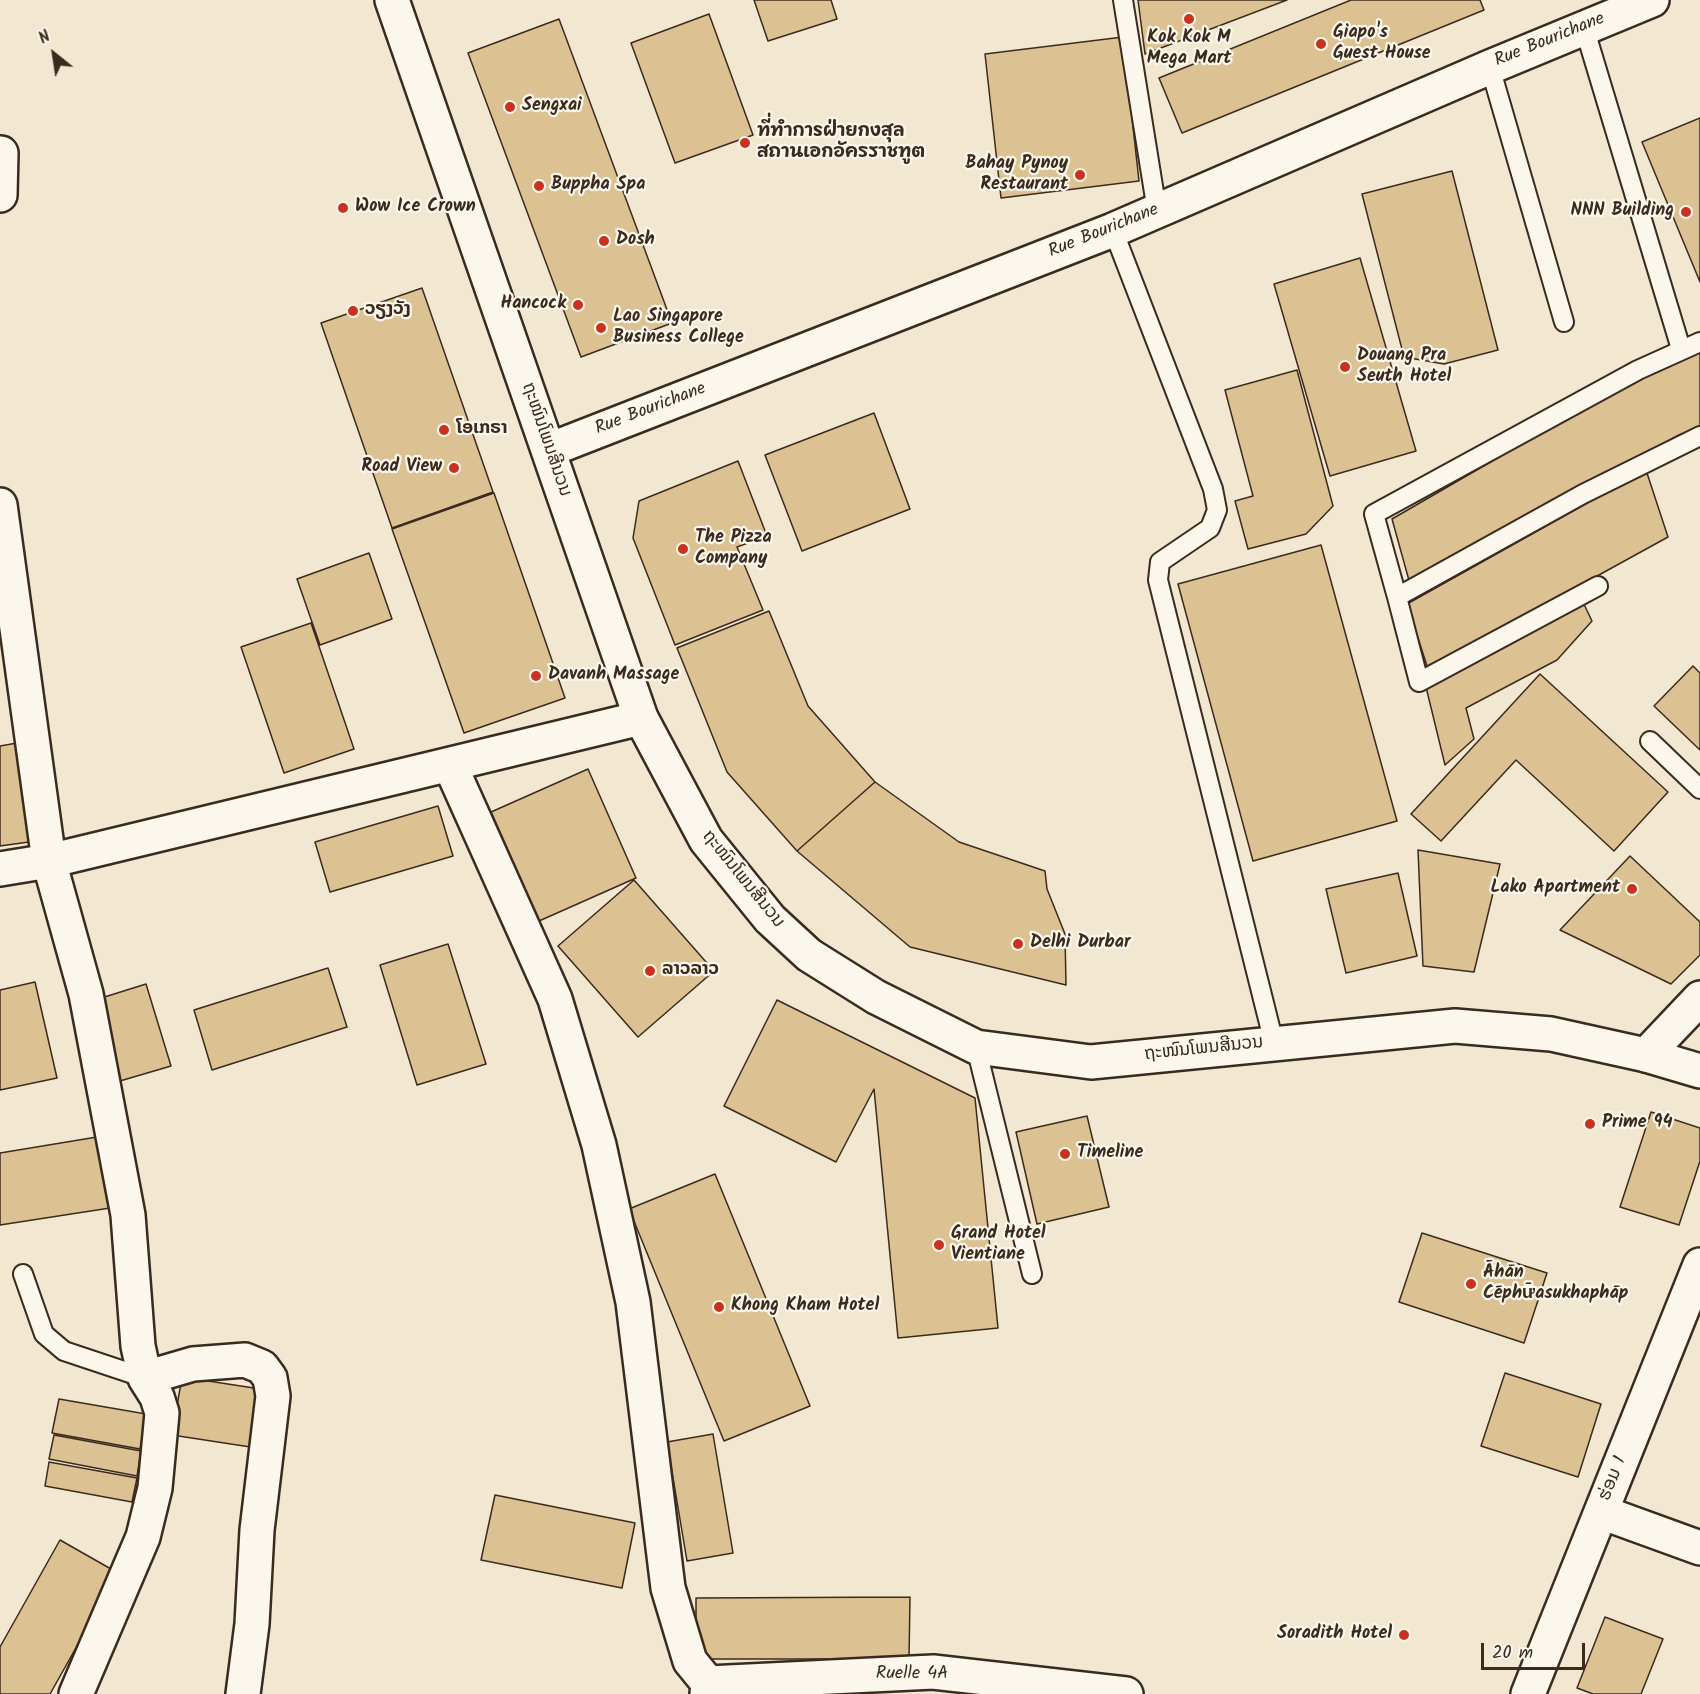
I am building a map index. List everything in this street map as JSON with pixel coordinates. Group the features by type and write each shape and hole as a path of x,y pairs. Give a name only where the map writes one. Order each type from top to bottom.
{"street":[{"name":"ຖະໜົນໂພນສີນວນ","path":"392,0 641,718 706,840 770,919 819,961 876,997 976,1047 1091,1062 1455,1026 1551,1034 1646,1054 1700,1071"},
{"name":"Rue Bourichane","path":"549,450 1113,230 1490,66 1652,0"},
{"path":"0,195 1,153"},
{"path":"0,505 49,861 86,994 128,1215 138,1346 145,1378 158,1397 162,1413 155,1488 142,1537 76,1694"},
{"path":"0,869 49,861 641,718"},
{"path":"450,765 555,999 600,1145 633,1302 668,1588 690,1661 707,1689"},
{"path":"1646,1054 1700,998"},
{"name":"ຮ່ອມ 1","path":"1531,1693 1700,1265"},
{"path":"145,1378 193,1364 245,1360 262,1367 270,1378 273,1396 257,1530 252,1624 243,1694"},
{"path":"1602,1512 1700,1548"},
{"name":"Ruelle 4A","path":"707,1689 933,1672 1126,1694"}],"lane":[{"path":"1123,0 1157,211"},
{"path":"1584,27 1681,349"},
{"path":"1490,66 1564,322"},
{"path":"1113,230 1213,489 1217,510 1210,528 1160,561 1158,580 1274,1043"},
{"path":"1598,586 1419,682 1374,514 1681,349 1700,342"},
{"path":"1397,597 1583,494 1700,436"},
{"path":"1650,741 1700,789"},
{"path":"976,1047 1032,1274"},
{"path":"23,1274 44,1334 64,1351 145,1378"}],"building":[{"path":"754,0 831,0 837,19 768,41"},
{"name":"Kok Kok M Mega Mart","path":"1138,0 1287,0 1145,54"},
{"name":"Giapo's Guest House","path":"1351,0 1480,0 1484,10 1182,133 1159,78"},
{"path":"709,14 753,135 675,163 631,43"},
{"path":"559,19 672,323 581,357 468,53"},
{"path":"1123,37 1139,181 1001,198 985,54"},
{"name":"NNN Building","path":"1700,118 1700,282 1642,142"},
{"path":"1452,171 1498,350 1444,364 1404,357 1362,194"},
{"name":"Douang Pra Seuth Hotel","path":"1360,258 1416,451 1330,476 1274,284"},
{"path":"422,288 493,492 392,528 321,323"},
{"path":"1700,352 1700,427 1679,435 1410,584 1392,519 1639,376"},
{"path":"1297,370 1333,506 1306,534 1248,549 1235,501 1253,496 1225,390"},
{"path":"874,413 910,509 802,551 765,455"},
{"path":"738,461 767,536 737,547 763,610 675,645 633,538 639,501"},
{"path":"1646,470 1668,537 1428,669 1407,604"},
{"path":"494,493 565,698 464,733 392,529"},
{"path":"1321,545 1397,821 1253,861 1178,584"},
{"path":"369,553 392,619 320,645 297,579"},
{"path":"1581,598 1592,621 1557,660 1466,708 1474,739 1445,765 1426,687"},
{"path":"769,611 808,706 875,782 797,851 727,772 677,648"},
{"path":"311,623 354,749 284,773 241,647"},
{"path":"1693,666 1700,673 1700,750 1654,706"},
{"path":"1540,674 1668,792 1614,851 1516,760 1441,841 1411,814"},
{"path":"17,743 29,842 0,846 0,746"},
{"path":"588,769 636,878 539,921 491,812"},
{"path":"875,782 959,842 1045,871 1047,889 1065,934 1066,985 910,947 797,851"},
{"path":"438,806 453,856 330,892 315,842"},
{"path":"1418,850 1500,864 1474,972 1423,966"},
{"name":"Lako Apartment","path":"1630,856 1700,922 1700,955 1671,984 1560,930"},
{"path":"1398,873 1417,956 1346,973 1326,889"},
{"path":"634,880 714,971 638,1037 558,946"},
{"path":"448,944 486,1064 417,1085 380,965"},
{"path":"328,968 347,1027 212,1070 194,1010"},
{"path":"35,982 57,1078 0,1090 0,990"},
{"path":"146,984 171,1066 120,1081 95,1000"},
{"name":"Grand Hotel Vientiane","path":"777,1000 975,1098 998,1328 898,1338 874,1089 836,1162 724,1106"},
{"path":"1651,1112 1700,1128 1700,1161 1679,1225 1620,1207"},
{"path":"1087,1116 1109,1207 1037,1224 1016,1132"},
{"path":"97,1137 110,1208 0,1225 0,1153"},
{"name":"Khong Kham Hotel","path":"715,1174 810,1406 724,1441 629,1209"},
{"path":"1422,1233 1547,1273 1524,1343 1399,1302"},
{"path":"1505,1373 1601,1404 1578,1477 1481,1446"},
{"path":"182,1377 267,1390 257,1448 172,1435"},
{"path":"59,1399 146,1414 140,1449 52,1433"},
{"path":"713,1434 733,1553 687,1561 667,1442"},
{"path":"54,1435 141,1451 137,1476 49,1459"},
{"path":"49,1462 137,1478 132,1502 45,1486"},
{"path":"495,1495 635,1523 622,1588 481,1560"},
{"path":"60,1540 118,1573 50,1694 0,1694 0,1647"},
{"path":"910,1597 909,1659 696,1659 696,1598"},
{"path":"1605,1617 1663,1639 1641,1694 1593,1694 1577,1688"}],"place":[{"name":"Kok Kok M Mega Mart","path":"1189,19"},
{"name":"Giapo's Guest House","path":"1321,44"},
{"name":"Sengxai","path":"510,107"},
{"name":"ที่ทำการฝ่ายกงสุล สถานเอกอัครราชทูต","path":"745,143"},
{"name":"Bahay Pynoy Restaurant","path":"1080,175"},
{"name":"Buppha Spa","path":"539,186"},
{"name":"Wow Ice Crown","path":"343,208"},
{"name":"NNN Building","path":"1686,212"},
{"name":"Dosh","path":"604,241"},
{"name":"Hancock","path":"578,305"},
{"name":"ວຽງວັງ","path":"353,311"},
{"name":"Lao Singapore Business College","path":"601,328"},
{"name":"Douang Pra Seuth Hotel","path":"1345,367"},
{"name":"ໂອເກຣາ","path":"444,430"},
{"name":"Road View","path":"454,468"},
{"name":"The Pizza Company","path":"683,549"},
{"name":"Davanh Massage","path":"536,676"},
{"name":"Lako Apartment","path":"1632,889"},
{"name":"Delhi Durbar","path":"1018,944"},
{"name":"ລາວລາວ","path":"650,971"},
{"name":"Prime 94","path":"1590,1124"},
{"name":"Timeline","path":"1065,1154"},
{"name":"Grand Hotel Vientiane","path":"939,1245"},
{"name":"Āhān Cēphư̄asukhaphāp","path":"1471,1284"},
{"name":"Khong Kham Hotel","path":"719,1307"},
{"name":"Soradith Hotel","path":"1404,1635"}]}
